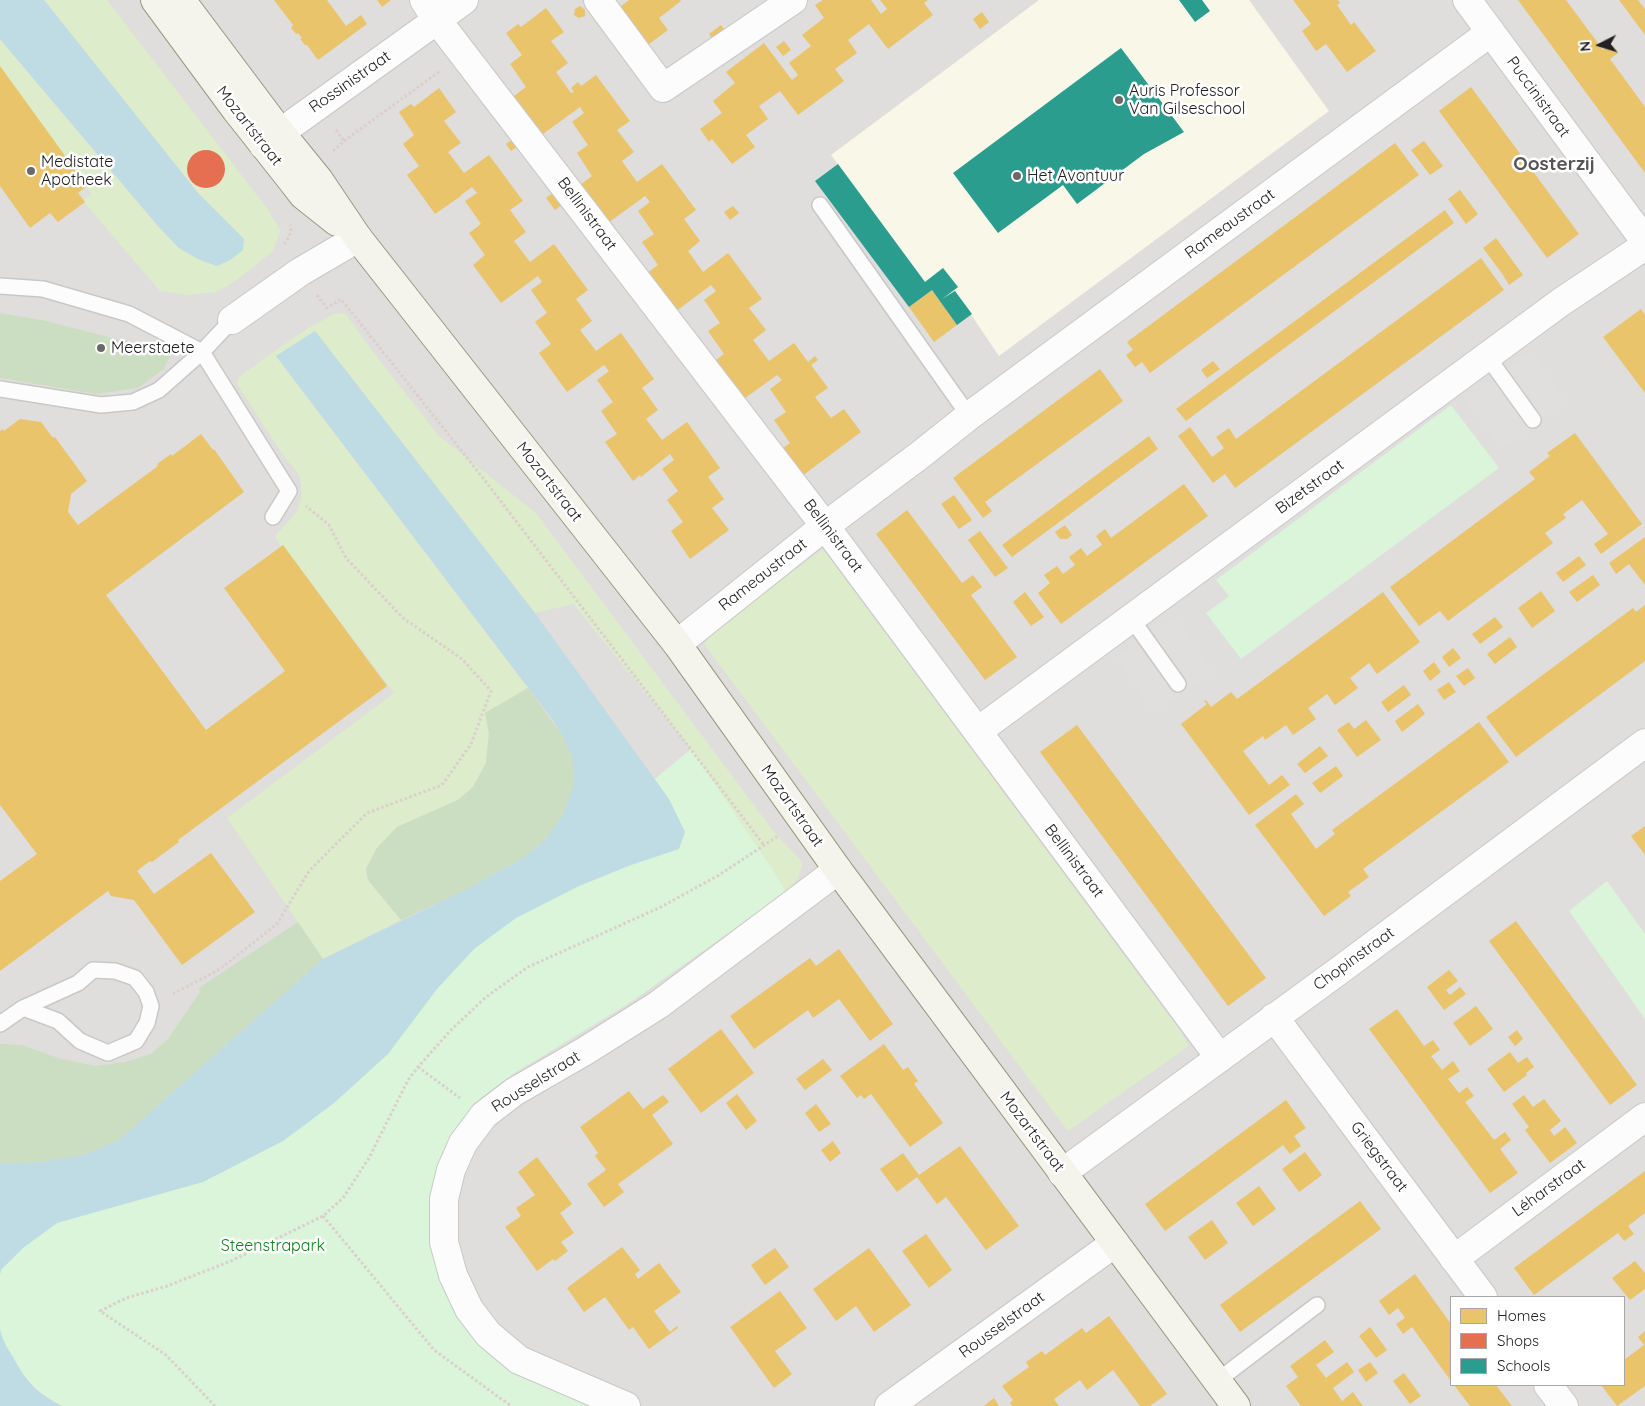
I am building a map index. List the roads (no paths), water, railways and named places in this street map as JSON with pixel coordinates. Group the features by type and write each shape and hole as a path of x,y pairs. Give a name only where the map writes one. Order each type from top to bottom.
{"main road":[{"name":"Mozartstraat","path":"155,0 271,138 311,170 358,238 677,644 838,870 1236,1406"},
{"name":"Mozartstraat","path":"180,0 271,138 303,195 358,238"}],"street":[{"name":"Rossinistraat","path":"271,138 430,10 464,0"},
{"path":"598,0 663,88 793,0"},
{"name":"Puccinistraat","path":"1467,0 1645,241"},
{"name":"Bellinistraat","path":"430,10 825,526 1220,1058"},
{"name":"Rameaustraat","path":"677,644 825,526 969,416 1491,32"},
{"path":"232,320 300,272 358,238"},
{"name":"Bizetstraat","path":"978,731 1561,302 1645,246"},
{"name":"Chopinstraat","path":"1062,1173 1645,743"},
{"name":"Rousselstraat","path":"626,1406 519,1360 488,1334 469,1309 453,1274 444,1242 444,1199 451,1170 463,1143 484,1115 514,1092 585,1052 658,1005 838,870"},
{"name":"Griegstraat","path":"1274,1017 1482,1296"},
{"name":"Léharstraat","path":"1454,1259 1645,1117"},
{"name":"Rousselstraat","path":"889,1406 1115,1243"},
{"path":"1549,1386 1564,1406"}],"lane":[{"path":"820,205 969,416"},
{"path":"0,286 43,289 129,314 202,352 289,491 273,517"},
{"path":"0,389 101,405 133,402 159,390 202,352 232,320"},
{"path":"1487,356 1533,420"},
{"path":"1131,618 1178,684"},
{"path":"0,1024 23,1008 78,982 93,970 115,972 135,978 146,992 151,1006 147,1023 136,1041 108,1053 80,1041 58,1021 23,1008"},
{"path":"1217,1380 1317,1305"}],"water":[{"path":"0,0 44,0 198,193 244,239 243,250 230,260 217,266 198,259 179,248 158,226 0,39"},
{"path":"315,331 535,613 669,799 685,832 679,849 631,865 579,886 516,918 474,949 437,989 388,1054 334,1103 283,1141 203,1182 57,1223 23,1248 1,1270 0,1275 0,1164 41,1162 87,1154 119,1140 323,959 469,888 525,857 545,840 563,815 574,785 573,760 564,738 552,719 276,356"},
{"path":"0,1329 7,1347 28,1380 45,1396 62,1406 0,1406"}],"place":[{"name":"Auris Professor Van Gilseschool","path":"1119,100"},
{"name":"Medistate Apotheek","path":"31,171"},
{"name":"Het Avontuur","path":"1017,176"},
{"name":"Meerstaete","path":"101,348"}],"district":[{"name":"Oosterzij","path":"1554,164"}],"park label":[{"name":"Steenstrapark","path":"273,1246"}]}
